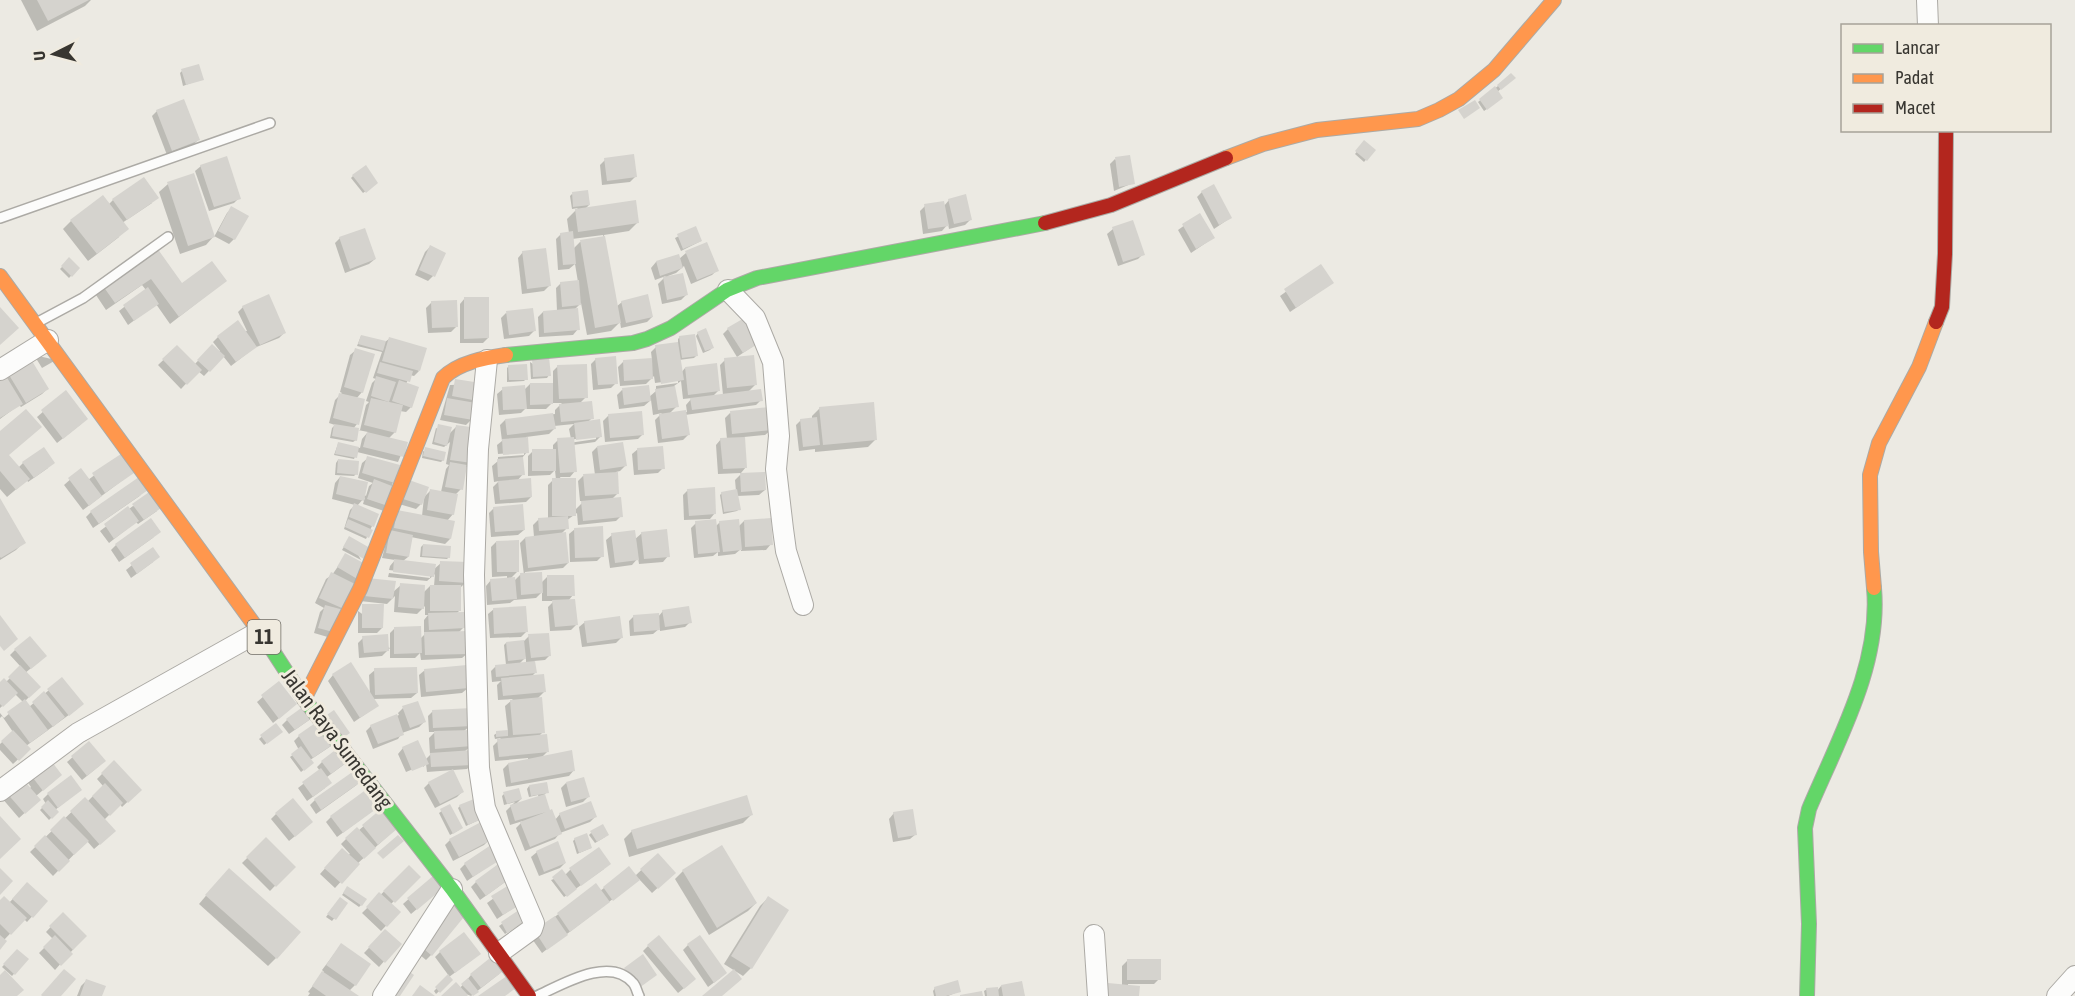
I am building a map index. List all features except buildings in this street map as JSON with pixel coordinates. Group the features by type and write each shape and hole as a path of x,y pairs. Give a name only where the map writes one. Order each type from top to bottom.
{"main road":[{"path":"304,699 360,589 443,378 450,371 465,364 504,355 633,343 651,339 678,325 728,290 748,280 1029,227 1111,205 1198,168 1263,144 1317,130 1418,119 1431,115 1459,98 1494,71 1511,54 1554,0"},
{"path":"1807,996 1809,924 1805,828 1809,809 1856,698 1873,642 1876,608 1870,552 1870,475 1879,443 1919,367 1942,307 1946,132"},
{"name":"Jalan Raya Sumedang","path":"0,276 260,631 304,699 452,889 529,996"}],"street":[{"path":"1927,0 1928,24"},
{"path":"728,290 755,318 773,362 779,436 776,470 786,551 802,605"},
{"path":"0,370 48,340"},
{"path":"487,360 478,450 474,575 479,768 485,808 534,923 532,929 499,953"},
{"path":"0,791 78,733 260,631"},
{"path":"383,996 452,889"},
{"path":"1094,935 1098,996"},
{"path":"2057,996 2075,976"}],"lane":[{"path":"0,218 270,123"},
{"path":"35,323 83,297 168,237"},
{"path":"537,996 586,974 610,972 633,983 639,996"}],"traffic: fast":[{"path":"506,355 633,343 671,328 727,290 757,278 1045,223"},
{"path":"1807,996 1809,924 1805,828 1809,809 1844,729 1864,674 1871,645 1874,588"},
{"path":"269,645 304,699 483,932"}],"traffic: slow":[{"path":"1226,158 1263,144 1317,130 1418,119 1439,110 1459,99 1494,70 1554,0"},
{"path":"0,276 269,645"},
{"path":"1874,588 1870,475 1879,443 1919,367 1936,322"},
{"path":"304,699 360,589 443,378 464,364 506,355"}],"traffic: jam":[{"path":"1936,322 1942,307 1945,254 1946,132"},
{"path":"1045,223 1111,205 1226,158"},
{"path":"483,932 529,996"}]}
